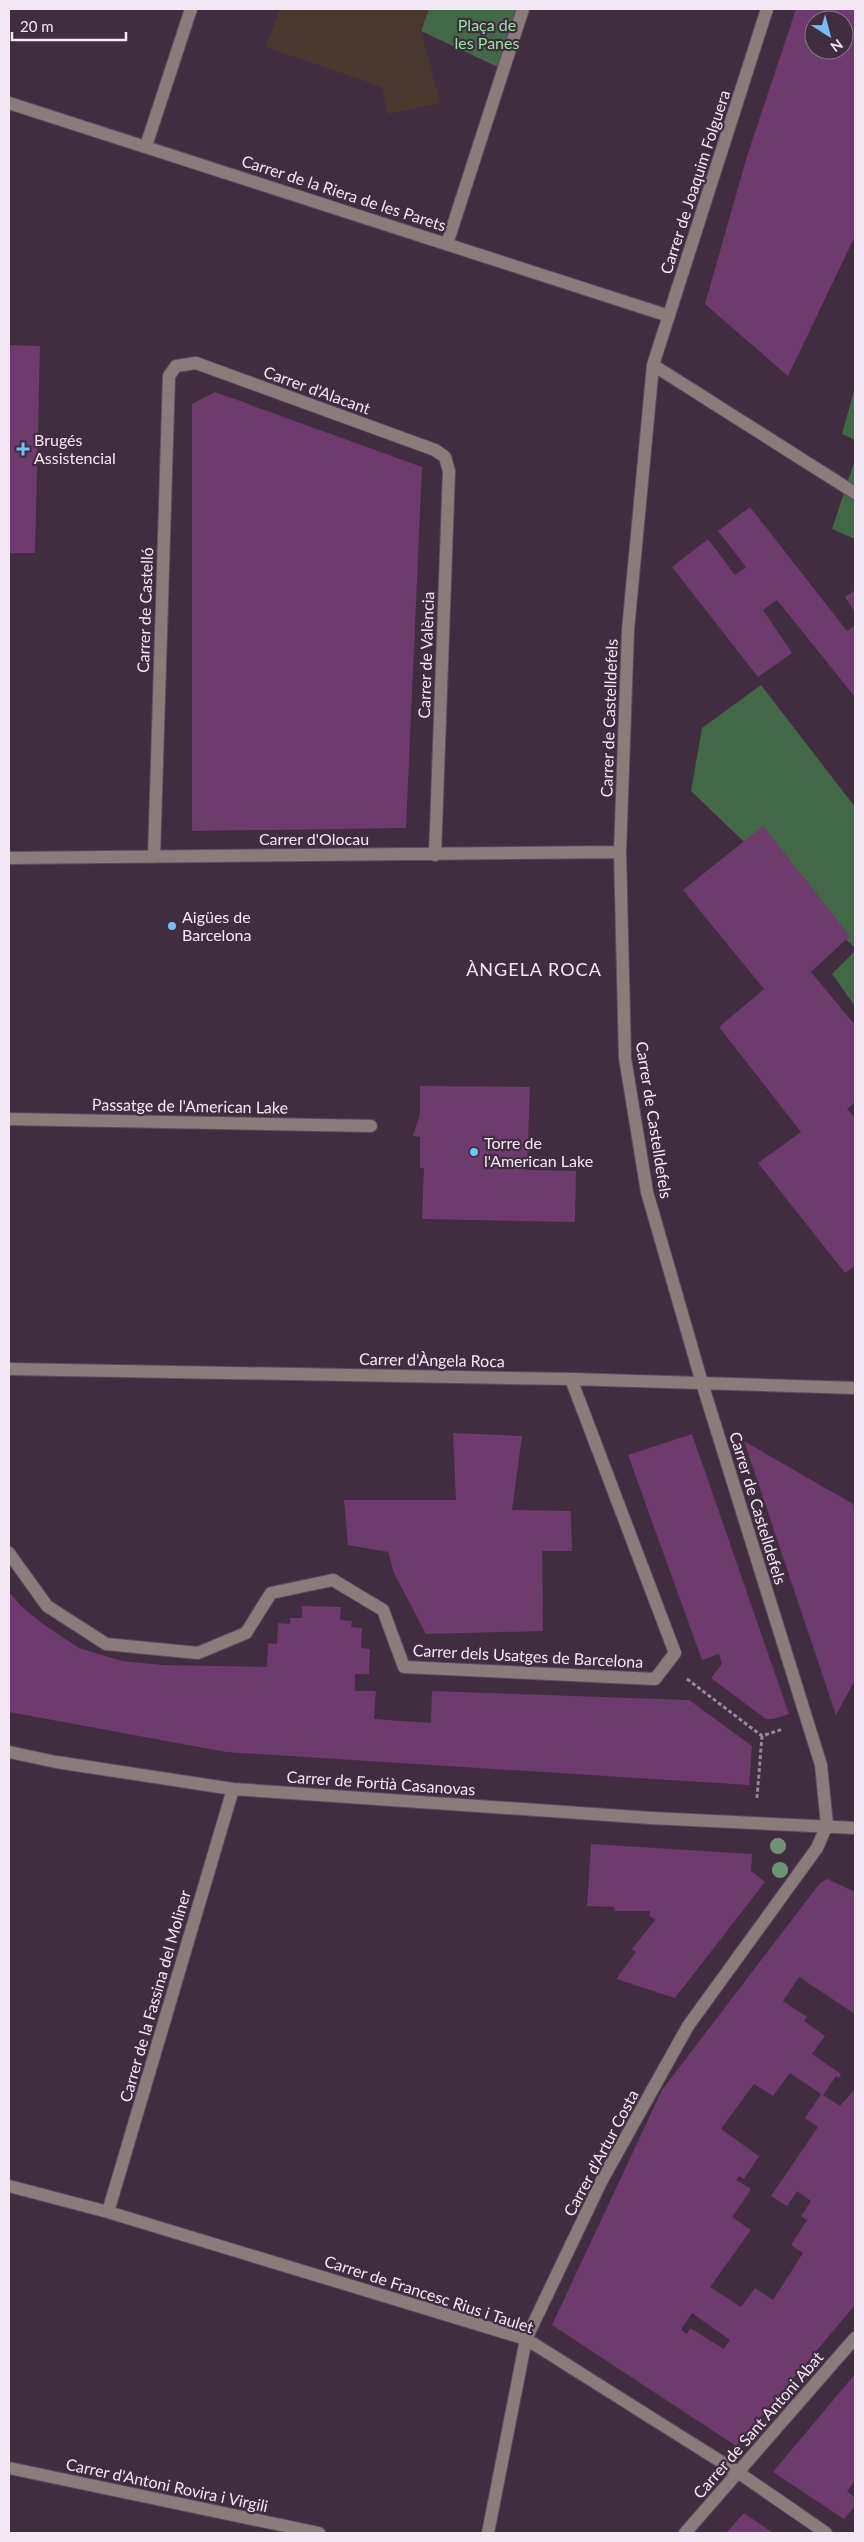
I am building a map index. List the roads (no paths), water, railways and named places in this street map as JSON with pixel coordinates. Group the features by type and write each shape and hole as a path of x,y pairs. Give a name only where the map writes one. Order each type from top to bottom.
{"street":[{"path":"146,146 191,9"},
{"path":"447,244 523,9"},
{"name":"Carrer de Joaquim Folguera","path":"653,365 767,9"},
{"name":"Carrer de la Riera de les Parets","path":"9,103 669,316"},
{"name":"Carrer d'Alacant","path":"176,366 196,363 435,450 445,457"},
{"path":"653,365 855,493"},
{"name":"Carrer de Castelldefels","path":"653,365 628,630 620,852 625,1058 648,1192 702,1383 821,1765 827,1825"},
{"name":"Carrer de Castelló","path":"154,857 169,376 176,366"},
{"name":"Carrer de València","path":"435,855 449,471 445,457"},
{"name":"Carrer d'Olocau","path":"9,858 620,852"},
{"name":"Passatge de l'American Lake","path":"9,1119 371,1126"},
{"name":"Carrer d'Àngela Roca","path":"9,1369 571,1379 855,1388"},
{"name":"Carrer dels Usatges de Barcelona","path":"9,1553 47,1606 106,1644 198,1653 246,1634 270,1593 333,1580 383,1610 404,1667 655,1679 675,1653 571,1379"},
{"name":"Carrer de Fortià Casanovas","path":"9,1752 56,1762 233,1789 651,1818 827,1825 855,1828"},
{"name":"Carrer de la Fassina del Moliner","path":"108,2212 233,1789"},
{"name":"Carrer d'Artur Costa","path":"488,2533 526,2339 602,2180 688,2026 818,1848 827,1825"},
{"name":"Carrer de Francesc Rius i Taulet","path":"9,2186 108,2212 526,2339 739,2472 826,2533"},
{"name":"Carrer de Sant Antoni Abat","path":"685,2533 855,2338"},
{"name":"Carrer d'Antoni Rovira i Virgili","path":"9,2468 319,2533"}],"place":[{"name":"Brugés Assistencial","path":"23,449"},
{"name":"Aigües de Barcelona","path":"172,926"},
{"name":"Torre de l'American Lake","path":"474,1152"}],"district":[{"name":"ÀNGELA ROCA","path":"534,970"}],"park label":[{"name":"Plaça de les Panes","path":"487,34"}]}
